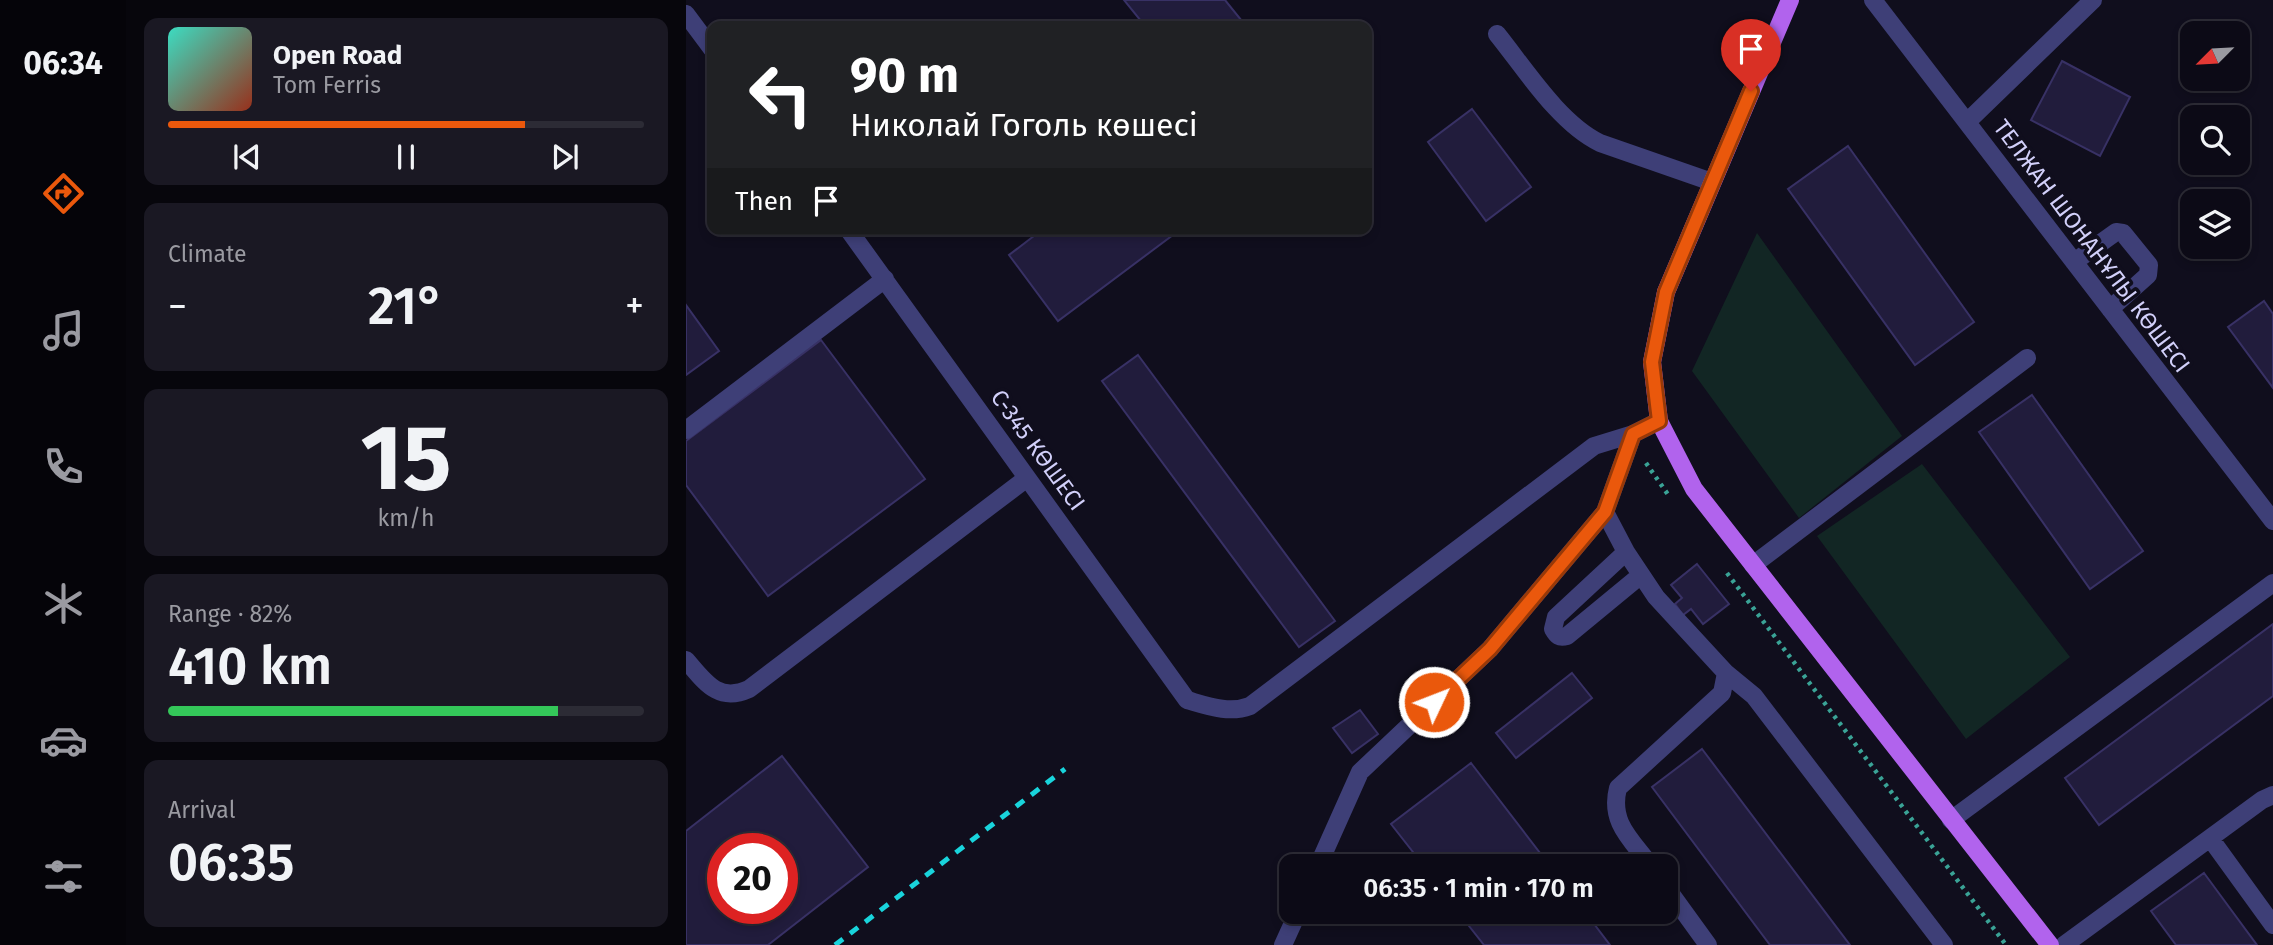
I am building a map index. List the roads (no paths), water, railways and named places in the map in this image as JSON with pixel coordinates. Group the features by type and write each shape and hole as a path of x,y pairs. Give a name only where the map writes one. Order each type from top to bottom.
{"main road":[{"path":"1790,0 1666,292 1652,362 1659,421 1694,489 2050,945"}],"street":[{"name":"ТЕЛЖАН ШОНАНҰЛЫ КӨШЕСІ","path":"1873,0 2273,521"},
{"path":"1967,122 2093,0"},
{"path":"686,14 707,42"},
{"path":"1497,34 1559,110 1584,135 1712,182"},
{"path":"2074,262 2116,232 2123,233 2149,265 2148,275 2110,309"},
{"name":"С-345 КӨШЕСІ","path":"852,235 1187,700 1237,711 1250,706 1594,446 1633,434"},
{"path":"686,430 885,279"},
{"path":"1753,565 2027,358"},
{"path":"1323,854 1360,772 1490,649 1605,512 1633,434 1659,421"},
{"path":"686,660 715,690 734,696 749,689 1027,478"},
{"path":"1605,512 1626,552 1656,597 1726,673 1754,696 1944,945"},
{"path":"1626,552 1556,617 1553,629 1556,635 1567,636 1641,575"},
{"path":"1951,820 2273,583"},
{"path":"1642,854 1617,819 1614,803 1618,788 1722,693 1726,673"},
{"path":"2064,945 2262,800 2273,795"},
{"path":"2210,838 2273,925"},
{"path":"1678,904 1708,945"},
{"path":"1283,945 1293,924"}],"railway":[{"path":"835,945 1065,769"}]}
